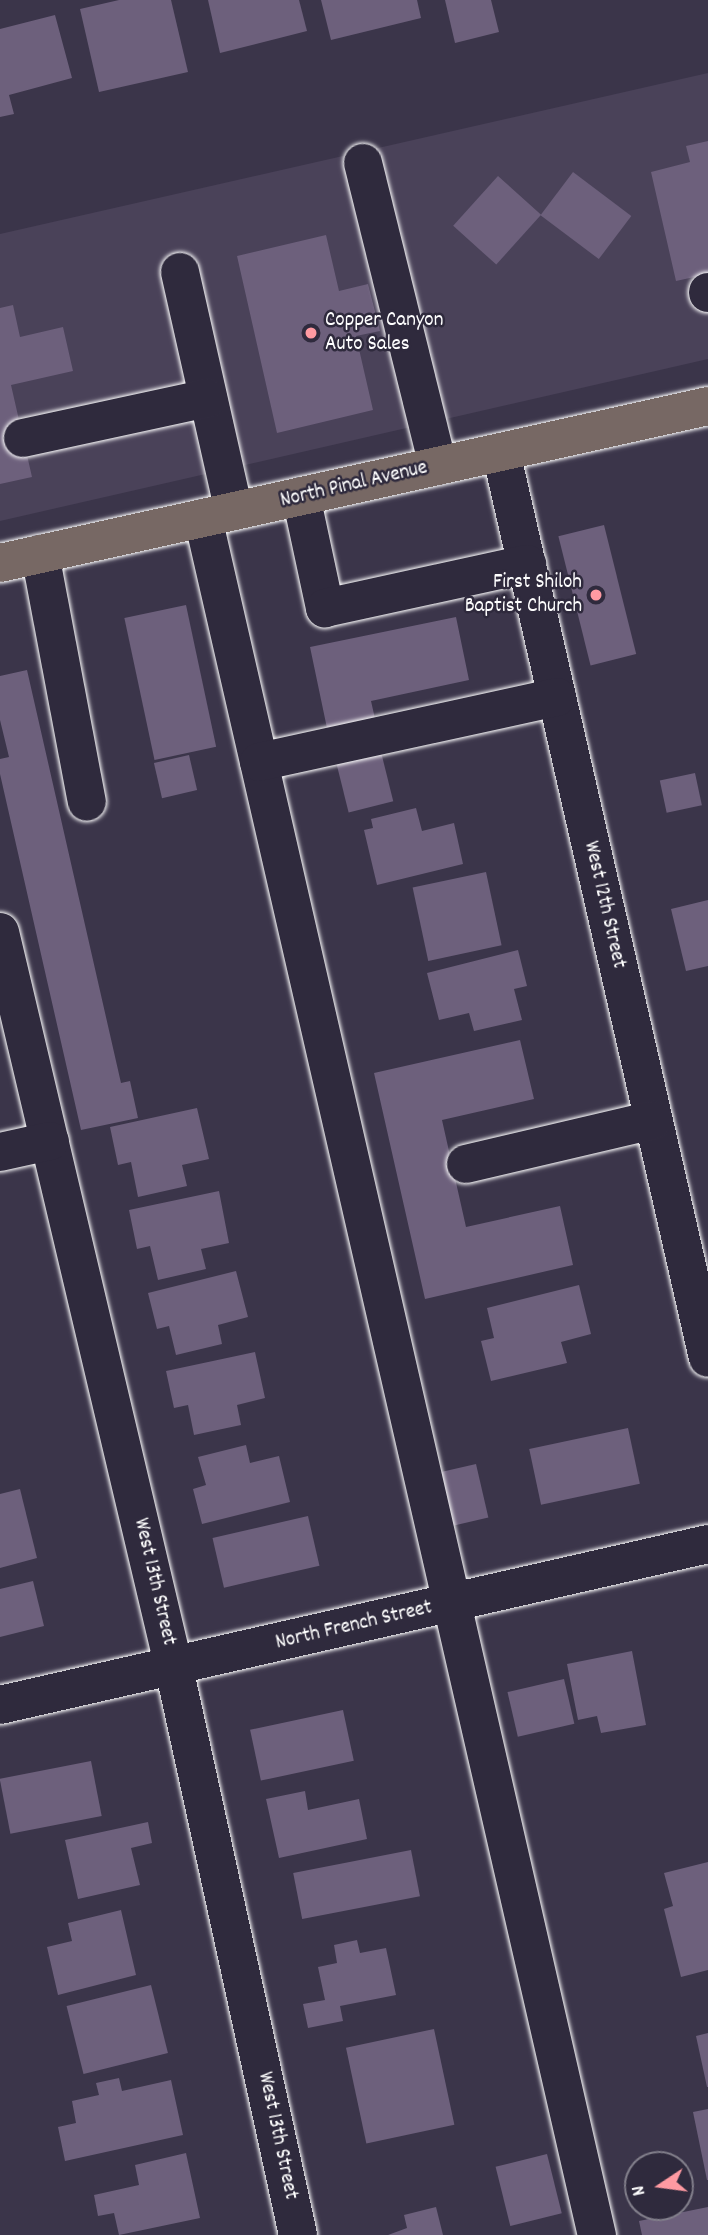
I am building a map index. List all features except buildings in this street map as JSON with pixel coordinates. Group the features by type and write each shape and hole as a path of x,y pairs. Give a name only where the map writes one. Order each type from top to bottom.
{"main road":[{"name":"North Pinal Avenue","path":"0,563 708,406"}],"street":[{"path":"363,163 438,466"},
{"path":"180,272 208,398 218,515 259,762 597,2235"},
{"path":"23,438 208,398"},
{"name":"West 12th Street","path":"501,452 708,1358"},
{"path":"301,496 325,608 527,564"},
{"path":"40,554 88,802"},
{"path":"259,762 557,698"},
{"name":"West 13th Street","path":"0,932 9,1011 50,1141 174,1668 298,2235"},
{"path":"466,1164 653,1120"},
{"path":"0,1152 50,1141"},
{"name":"North French Street","path":"0,1705 174,1668 708,1544"}],"shaded area":[{"path":"708,73 708,359 0,521 0,234"}],"place":[{"name":"Copper Canyon Auto Sales","path":"311,333"},
{"name":"First Shiloh Baptist Church","path":"596,595"}]}
